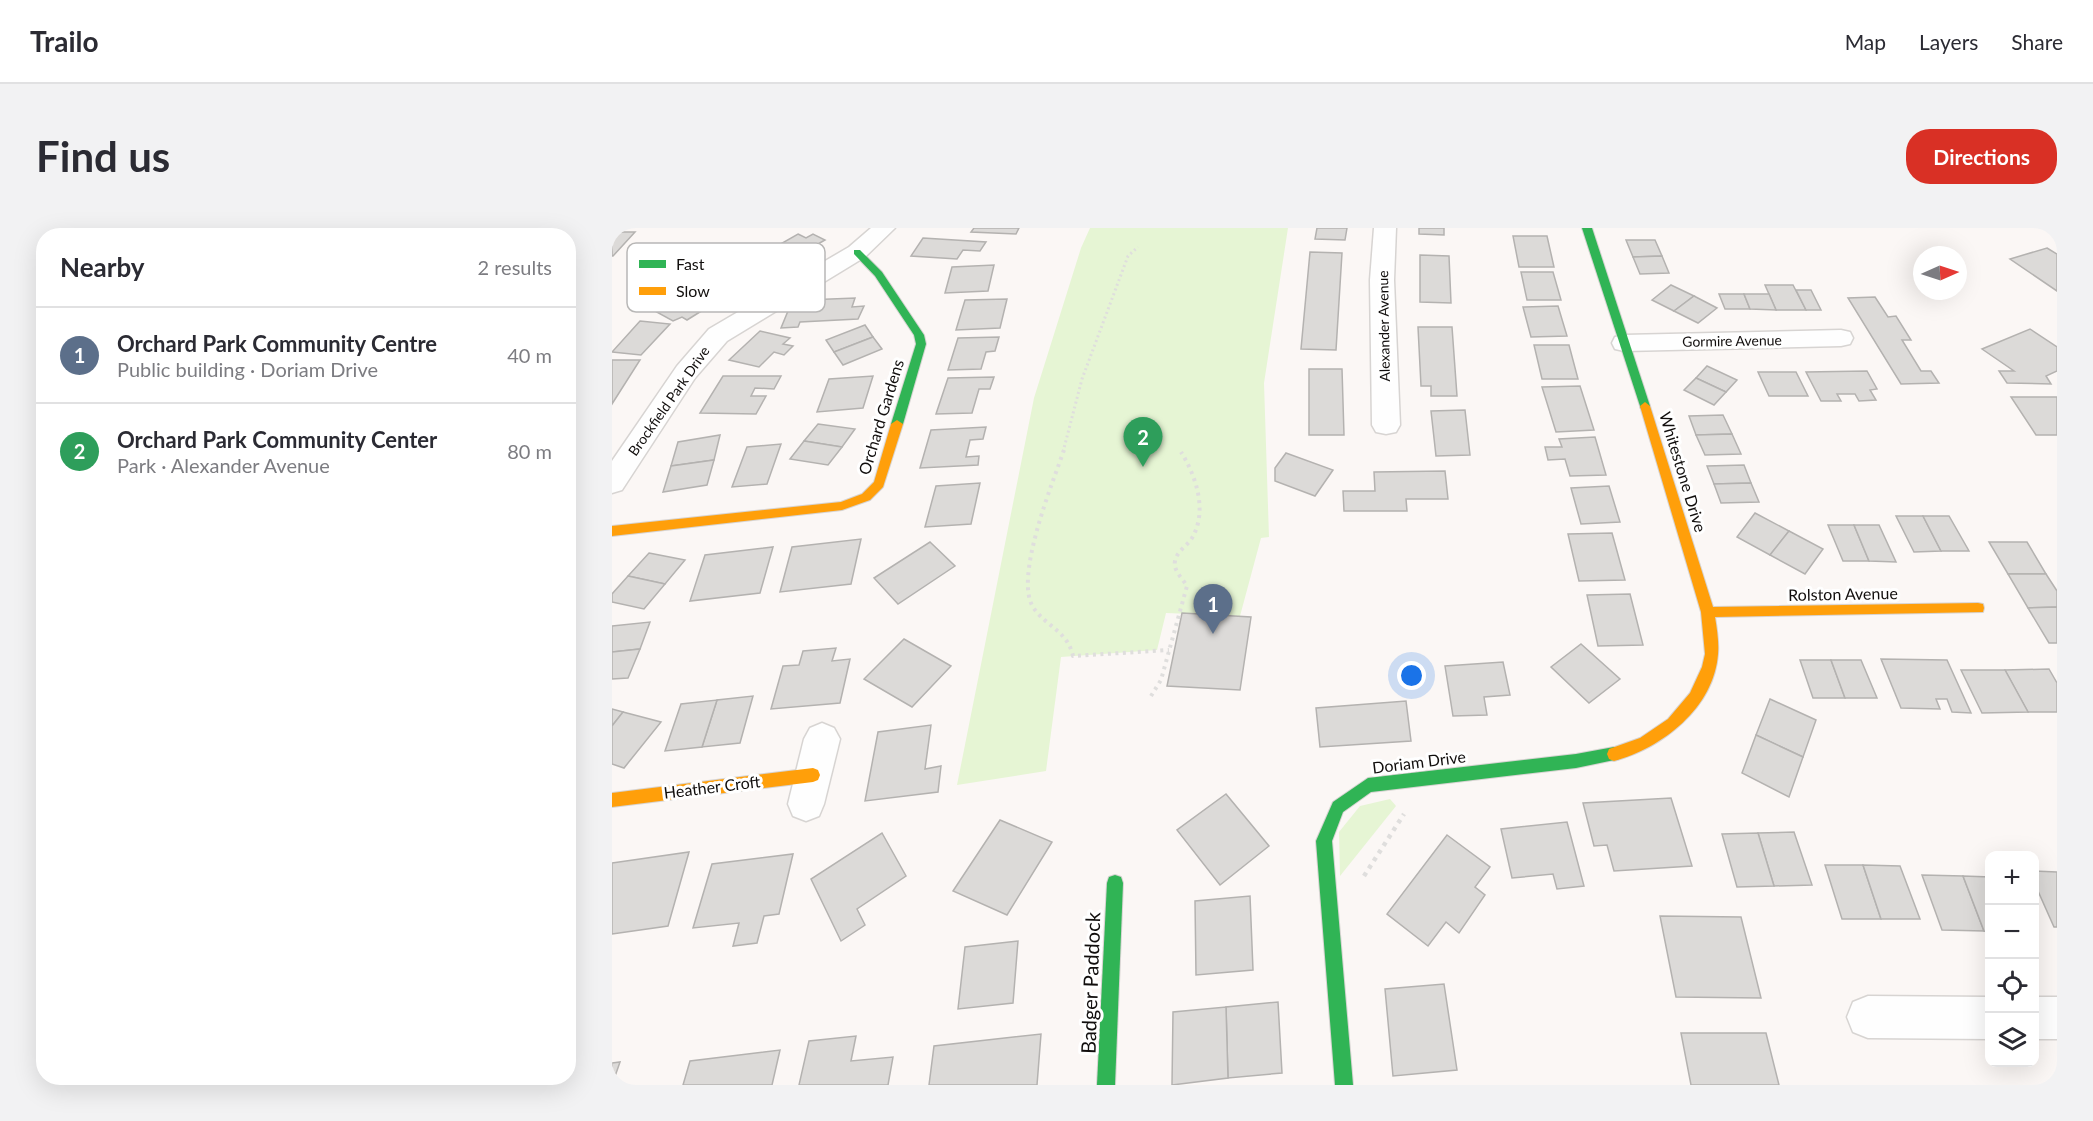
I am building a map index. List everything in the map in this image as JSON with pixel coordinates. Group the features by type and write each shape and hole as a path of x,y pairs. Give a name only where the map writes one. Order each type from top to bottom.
{"street":[{"name":"Brockfield Park Drive","path":"825,271 857,252 884,228"},
{"name":"Alexander Avenue","path":"1385,228 1382,280 1386,425"},
{"name":"Whitestone Drive","path":"1587,228 1666,472 1708,612 1712,642 1710,666 1697,695 1676,722"},
{"name":"Orchard Gardens","path":"612,531 842,506 866,498 879,484 921,344 919,334 879,274 857,252"},
{"name":"Brockfield Park Drive","path":"612,483 681,380 718,335 757,312"},
{"name":"Gormire Avenue","path":"1624,343 1840,338"},
{"name":"Rolston Avenue","path":"1708,612 1978,608"},
{"name":"Doriam Drive","path":"1344,1085 1324,841 1331,816 1347,797 1368,785 1576,761 1632,751 1676,722"},
{"name":"Heather Croft","path":"612,800 809,789 822,739"},
{"name":"Badger Paddock","path":"1106,1085 1115,884"},
{"path":"1868,1017 1985,1018"},
{"path":"2039,1018 2057,1018"}],"path":[{"path":"1138,247 1128,256 1082,379 1064,452 1045,497 1028,573 1028,594 1033,607 1070,643 1073,656 1169,650"},
{"path":"1151,696 1161,680 1187,586 1175,568 1175,558 1180,549 1191,539 1199,519 1195,479 1190,464 1181,452"},
{"path":"1329,898 1352,895 1409,805 1410,779"}],"green space":[{"path":"1090,228 1288,228 1264,383 1269,537 1261,538 1240,616 1166,613 1157,650 1061,657 1046,771 957,785 1034,398 1081,248"},
{"path":"1390,799 1396,806 1340,876 1339,832 1360,806"}],"building":[{"path":"974,228 1019,228 1016,234 971,232"},
{"path":"1317,228 1347,228 1345,240 1315,239"},
{"path":"1419,228 1444,228 1444,235 1419,234"},
{"path":"612,232 635,232 613,256 612,256"},
{"path":"798,234 806,238 813,234 825,240 820,243 782,243"},
{"path":"1513,236 1547,236 1554,267 1519,267"},
{"path":"923,238 986,242 980,251 963,250 957,259 911,256"},
{"path":"1626,240 1655,240 1662,256 1633,257"},
{"path":"2047,248 2057,254 2057,291 2010,259"},
{"path":"1310,252 1342,253 1336,350 1301,349"},
{"path":"1420,255 1449,256 1451,303 1420,302"},
{"path":"1662,256 1669,273 1640,274 1633,257"},
{"path":"994,265 988,291 945,293 952,267"},
{"path":"1521,272 1553,272 1561,300 1527,300"},
{"path":"1671,285 1694,296 1674,311 1652,300"},
{"path":"1765,285 1793,285 1806,310 1776,310"},
{"path":"1796,290 1811,290 1821,310 1806,310"},
{"path":"1719,294 1744,294 1750,309 1725,309"},
{"path":"1744,294 1769,294 1776,310 1750,309"},
{"path":"1694,296 1717,308 1698,323 1674,311"},
{"path":"1875,297 1888,317 1896,316 1911,340 1902,340 1921,371 1931,371 1939,383 1901,384 1848,298"},
{"path":"855,298 852,307 864,306 858,319 800,322 798,327 781,328 788,312 825,312 825,299"},
{"path":"1007,299 1000,328 956,330 965,300"},
{"path":"1558,306 1567,336 1531,337 1523,307"},
{"path":"657,312 700,312 687,320 682,317 673,321"},
{"path":"640,321 670,324 641,355 612,352"},
{"path":"865,325 873,337 834,352 826,340"},
{"path":"1418,327 1452,327 1457,396 1431,396 1431,386 1421,386"},
{"path":"2030,329 2057,347 2057,371 2046,376 2051,384 2007,383 1999,371 2014,371 1982,349"},
{"path":"760,331 790,338 783,344 793,346 784,355 774,352 759,367 729,360"},
{"path":"873,337 882,349 843,365 834,352"},
{"path":"999,337 995,351 986,352 981,369 948,370 958,338"},
{"path":"1534,345 1569,345 1578,379 1542,379"},
{"path":"612,360 640,360 612,404"},
{"path":"1707,366 1737,380 1726,392 1696,378"},
{"path":"1309,369 1342,369 1344,435 1309,435"},
{"path":"1867,371 1877,389 1870,390 1876,400 1859,401 1855,394 1837,394 1841,401 1821,401 1806,372"},
{"path":"1758,372 1796,372 1808,396 1769,396"},
{"path":"723,376 781,376 774,389 755,388 751,396 766,396 756,414 700,413"},
{"path":"873,376 863,408 817,412 829,379"},
{"path":"994,377 990,389 979,389 972,413 936,414 948,378"},
{"path":"1696,378 1726,392 1714,405 1684,390"},
{"path":"1580,386 1594,430 1556,432 1542,387"},
{"path":"2011,397 2057,397 2057,435 2036,435"},
{"path":"1465,410 1470,455 1436,456 1431,411"},
{"path":"1723,415 1732,434 1696,435 1689,416"},
{"path":"818,424 855,429 842,447 804,441"},
{"path":"986,427 983,439 970,440 966,457 979,456 978,465 920,468 931,430"},
{"path":"1732,434 1741,454 1705,455 1696,435"},
{"path":"720,435 714,460 671,466 678,442"},
{"path":"1595,437 1606,475 1570,476 1565,459 1548,460 1545,447 1562,447 1559,439"},
{"path":"804,441 842,447 828,465 790,459"},
{"path":"781,444 767,484 732,487 747,447"},
{"path":"1286,453 1333,470 1315,496 1275,481 1275,468"},
{"path":"714,460 707,485 663,492 671,466"},
{"path":"1744,465 1751,483 1714,484 1707,466"},
{"path":"1445,471 1448,499 1406,499 1407,511 1344,511 1343,491 1375,491 1374,472"},
{"path":"980,483 971,524 925,527 936,486"},
{"path":"1751,483 1759,502 1721,503 1714,484"},
{"path":"1609,486 1620,522 1581,524 1571,488"},
{"path":"1755,513 1789,531 1770,555 1737,537"},
{"path":"1896,516 1923,516 1941,551 1914,552"},
{"path":"1923,516 1949,516 1969,551 1941,551"},
{"path":"1828,525 1854,525 1869,561 1843,561"},
{"path":"1854,525 1879,525 1896,562 1869,561"},
{"path":"1789,531 1823,549 1805,574 1770,555"},
{"path":"1612,533 1625,580 1579,581 1568,534"},
{"path":"861,539 851,584 780,592 792,547"},
{"path":"930,542 955,566 898,604 874,578"},
{"path":"1989,542 2027,542 2046,574 2008,574"},
{"path":"773,547 760,593 690,601 705,555"},
{"path":"649,553 685,560 665,584 628,576"},
{"path":"2008,574 2046,574 2057,591 2057,607 2028,608"},
{"path":"628,576 665,584 644,609 612,602 612,594"},
{"path":"1630,594 1643,645 1598,646 1587,595"},
{"path":"2057,607 2057,643 2049,643 2028,608"},
{"path":"1182,613 1251,617 1240,690 1167,686"},
{"path":"650,622 640,649 612,652 612,626"},
{"path":"904,639 951,666 912,707 864,679"},
{"path":"1581,644 1620,679 1589,703 1551,667"},
{"path":"836,648 832,661 850,659 840,703 771,709 783,666 799,665 803,651"},
{"path":"640,649 628,678 612,679 612,652"},
{"path":"1881,659 1947,660 1971,713 1952,712 1947,699 1936,699 1940,709 1901,708"},
{"path":"1800,660 1831,660 1845,698 1813,698"},
{"path":"1831,660 1861,660 1877,698 1845,698"},
{"path":"1503,662 1510,695 1484,697 1487,715 1453,716 1445,666"},
{"path":"2049,669 2057,683 2057,712 2028,712 2005,670"},
{"path":"1961,670 2005,670 2028,712 1982,713"},
{"path":"753,696 740,743 702,747 717,700"},
{"path":"1770,699 1816,720 1803,757 1756,735"},
{"path":"717,700 702,747 665,751 681,704"},
{"path":"1406,701 1411,741 1320,747 1316,708"},
{"path":"612,709 623,712 612,726"},
{"path":"623,712 661,722 624,768 612,764 612,726"},
{"path":"931,725 925,769 941,766 938,792 865,801 878,732"},
{"path":"1756,735 1803,757 1789,797 1742,773"},
{"path":"1226,794 1269,846 1220,885 1177,830"},
{"path":"1671,798 1692,866 1614,871 1607,845 1594,846 1583,803"},
{"path":"1000,820 1052,842 1007,915 953,891"},
{"path":"1567,822 1584,886 1557,889 1553,874 1512,878 1501,829"},
{"path":"1794,832 1812,885 1774,886 1758,833"},
{"path":"882,833 906,876 857,909 865,925 841,941 811,879"},
{"path":"1758,833 1774,886 1737,887 1722,834"},
{"path":"1447,835 1490,867 1475,887 1485,895 1459,933 1446,922 1428,946 1387,914"},
{"path":"689,852 668,926 612,934 612,863"},
{"path":"793,854 779,914 764,916 757,943 733,946 739,923 693,928 712,864"},
{"path":"1825,865 1863,865 1881,919 1842,919"},
{"path":"1863,865 1900,866 1920,919 1881,919"},
{"path":"2039,871 2057,872 2057,927 2054,927 2039,893"},
{"path":"1922,875 1963,876 1984,931 1942,930"},
{"path":"1963,876 1985,877 1984,931"},
{"path":"1250,896 1253,970 1196,975 1195,901"},
{"path":"1660,916 1741,917 1761,998 1676,997"},
{"path":"1018,941 1013,1003 958,1009 965,947"},
{"path":"1444,984 1457,1070 1393,1076 1385,989"},
{"path":"1278,1002 1282,1073 1228,1078 1226,1007"},
{"path":"1226,1007 1228,1078 1172,1085 1173,1012"},
{"path":"1681,1033 1766,1033 1779,1085 1691,1085"},
{"path":"1041,1034 1037,1085 929,1085 934,1046"},
{"path":"856,1036 851,1061 893,1057 888,1085 799,1085 809,1041"},
{"path":"780,1050 772,1085 683,1085 690,1061"},
{"path":"620,1062 612,1085 612,1063"}],"traffic: fast":[{"path":"1587,228 1645,406"},
{"path":"857,252 879,274 919,335 921,344 897,424"},
{"path":"1344,1085 1324,841 1338,807 1368,785 1576,761 1614,754"},
{"path":"1106,1085 1115,883"}],"traffic: slow":[{"path":"1614,754 1630,750 1660,734 1685,711 1703,682 1712,654 1708,612 1645,406"},
{"path":"612,531 842,506 866,497 879,484 897,424"},
{"path":"1708,612 1978,608"},
{"path":"612,800 813,775"}],"place":[{"name":"Orchard Park Community Center","path":"1143,467"},
{"name":"Orchard Park Community Centre","path":"1213,634"}]}
